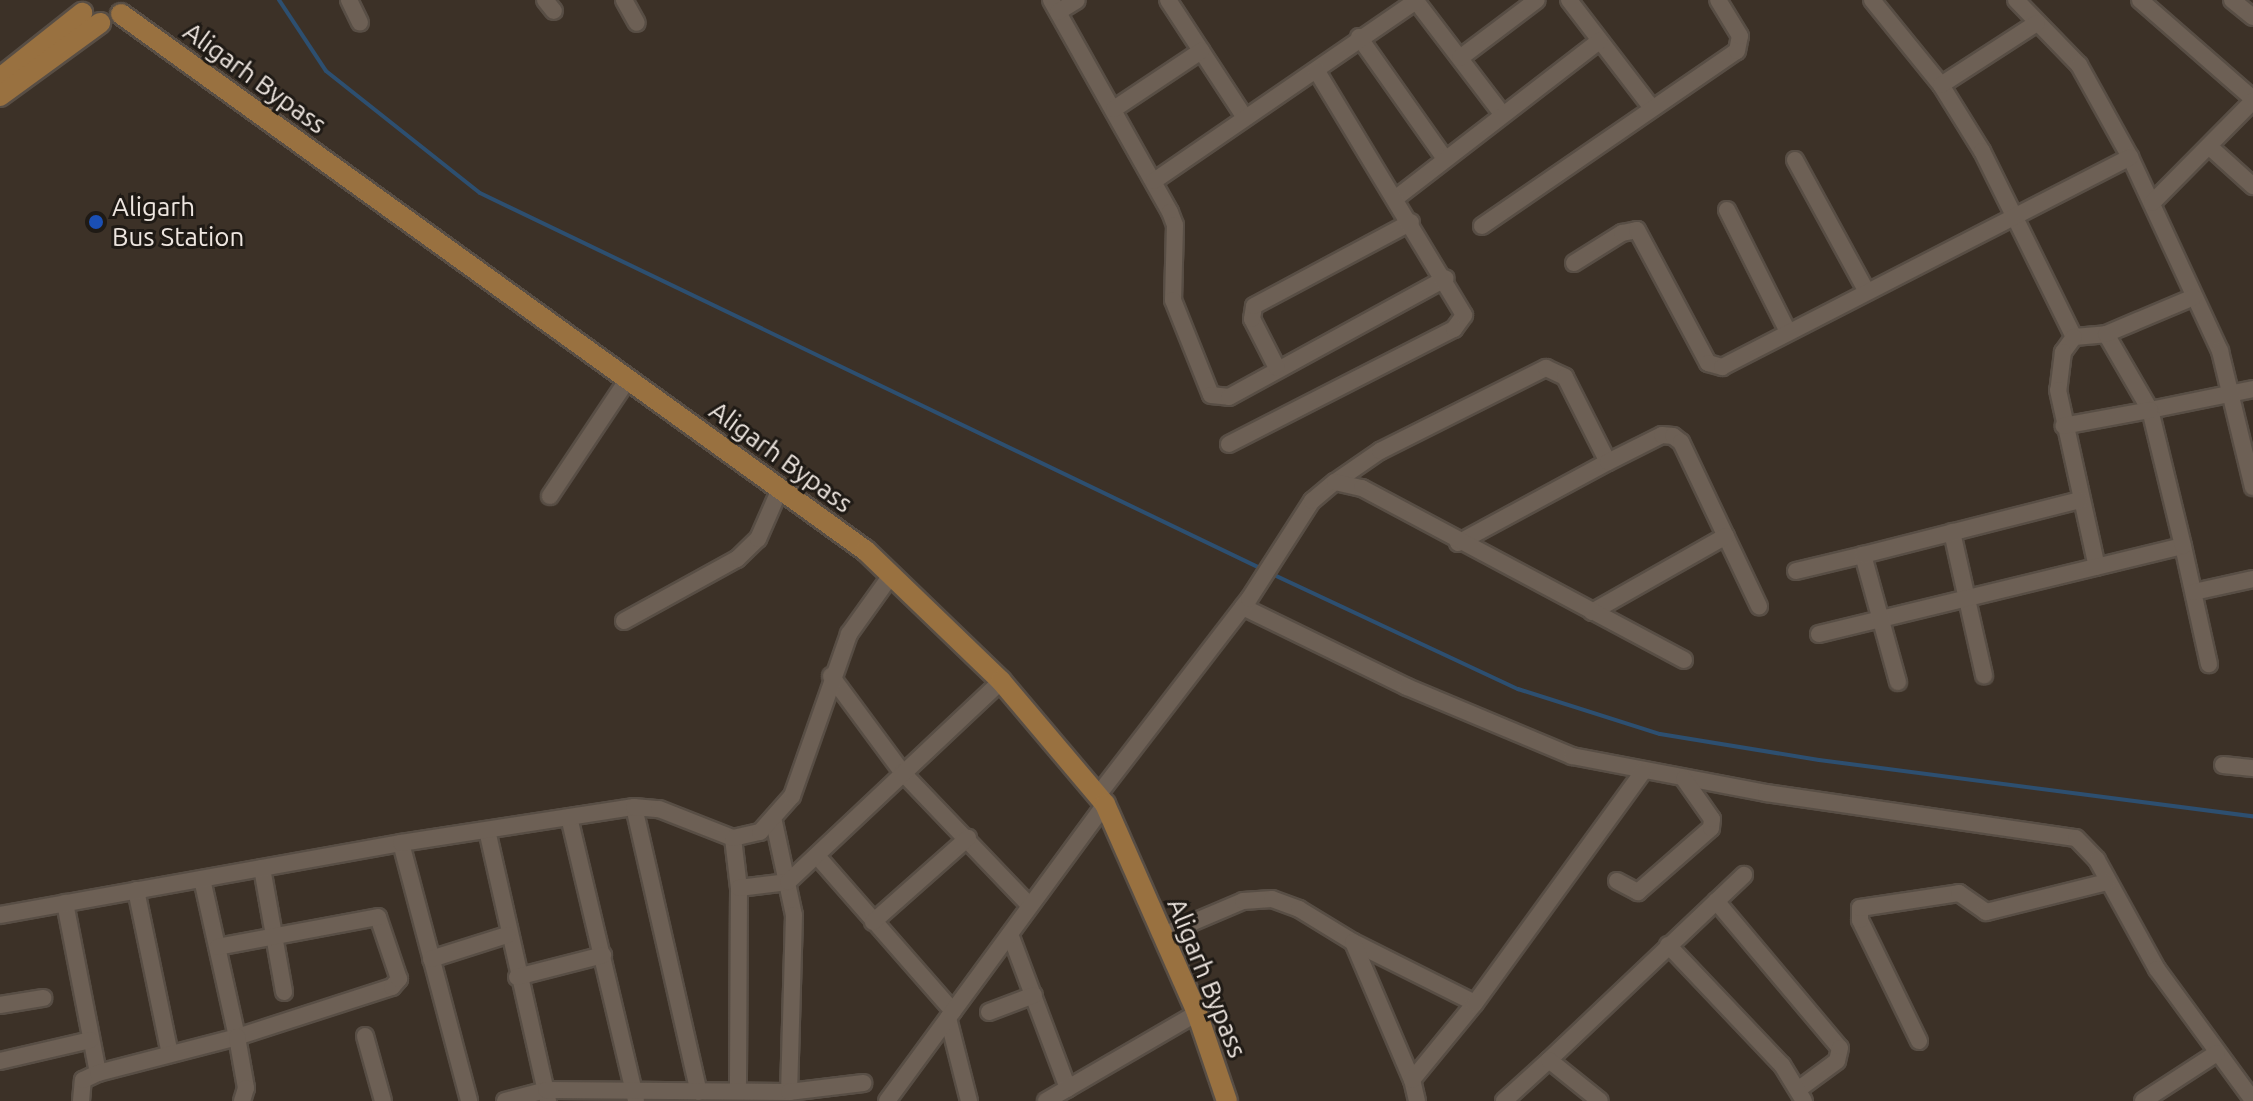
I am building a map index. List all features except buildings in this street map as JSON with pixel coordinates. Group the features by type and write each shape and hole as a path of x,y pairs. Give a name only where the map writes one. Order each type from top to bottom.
{"main road":[{"name":"Aligarh Bypass","path":"86,12 124,7 892,574 1001,681 1102,800 1197,1013 1227,1101"},
{"path":"0,78 86,12"},
{"path":"0,96 86,12"}],"street":[{"path":"349,0 360,23"},
{"path":"624,0 637,23"},
{"path":"1077,0 1055,6 1154,181 1175,225 1173,300 1205,389 1211,395 1229,397 1446,278"},
{"path":"1168,0 1244,116"},
{"path":"1154,181 1416,0 1502,114"},
{"path":"1460,58 1537,0"},
{"path":"1569,0 1652,108"},
{"path":"1482,226 1737,51 1740,36 1718,0"},
{"path":"2016,0 2079,65 2130,157 2194,297 2231,391 2253,487"},
{"path":"2140,0 2253,100 2211,148 2152,203"},
{"path":"2232,0 2253,17"},
{"path":"1878,2 1941,85 2016,214 2074,337 2058,372 2063,426 2097,567"},
{"path":"1941,85 2037,23"},
{"path":"1359,37 1445,159"},
{"path":"1396,198 1599,41"},
{"path":"1114,109 1201,51"},
{"path":"1229,444 1462,323 1463,306 1316,70"},
{"path":"2211,148 2253,186"},
{"path":"1574,263 1628,230 1637,230 1714,367 2130,157"},
{"path":"1795,160 1867,292"},
{"path":"1727,210 1788,332"},
{"path":"1277,368 1252,319 1254,306 1411,222"},
{"path":"2074,337 2106,334 2142,323 2194,297"},
{"path":"2106,334 2150,410 2209,664"},
{"path":"894,1097 1102,800 1246,603 1312,501 1380,451 1546,368 1565,377 1608,462"},
{"path":"550,496 628,379"},
{"path":"2063,426 2253,389"},
{"path":"1458,543 1662,435 1673,436 1681,442 1759,606"},
{"path":"1335,482 1362,488 1458,543 1684,660"},
{"path":"624,621 737,559 758,539 780,489"},
{"path":"1796,571 2080,500"},
{"path":"1952,532 1984,675"},
{"path":"1592,612 1726,536"},
{"path":"1819,634 1966,595 2183,546"},
{"path":"1863,555 1898,682"},
{"path":"0,915 401,843 634,807 659,809 733,838 760,832 774,822 792,796 831,676 849,634 892,574"},
{"path":"2194,592 2253,579"},
{"path":"1246,603 1521,738 1643,772 2063,834 2088,846 2142,946 2249,1099"},
{"path":"831,676 902,772 1030,906"},
{"path":"739,888 788,882 818,857 902,772 1001,681"},
{"path":"2223,765 2253,768"},
{"path":"1412,1080 1475,1003 1643,772"},
{"path":"1617,881 1638,892 1711,828 1712,819 1684,779"},
{"path":"634,807 699,1092"},
{"path":"569,817 636,1096"},
{"path":"774,822 788,882 796,973 789,1092"},
{"path":"487,830 507,935 547,1095"},
{"path":"733,838 739,888 738,1091"},
{"path":"873,922 968,838"},
{"path":"401,843 469,1101"},
{"path":"818,857 951,1014 969,1101"},
{"path":"262,868 284,992"},
{"path":"1504,1101 1744,875"},
{"path":"202,879 237,1037 246,1088 242,1101"},
{"path":"1919,1041 1860,920 1860,908 1959,893 1986,912 2107,882"},
{"path":"136,890 170,1054"},
{"path":"1163,935 1243,901 1272,899 1299,909 1353,942 1475,1003"},
{"path":"1668,945 1740,1018 1801,1095 1837,1061 1840,1048 1716,901"},
{"path":"65,903 98,1073"},
{"path":"81,1101 83,1080 98,1073 237,1037 392,987 399,979 378,917 218,947"},
{"path":"1010,934 1068,1088"},
{"path":"431,959 507,935"},
{"path":"1353,942 1412,1080 1417,1101"},
{"path":"517,977 603,955"},
{"path":"989,1012 1034,995"},
{"path":"0,1005 43,998"},
{"path":"1046,1101 1197,1013"},
{"path":"365,1036 383,1101"},
{"path":"0,1061 91,1040"},
{"path":"2143,1101 2217,1053"},
{"path":"1549,1060 1600,1101"},
{"path":"505,1101 547,1095 789,1092 863,1083"}],"waterway":[{"path":"279,0 326,71 480,193 1262,569"},
{"path":"1270,573 1518,689 1660,734 1819,760 2253,816"}],"place":[{"name":"Aligarh Bus Station","path":"96,222"}]}
